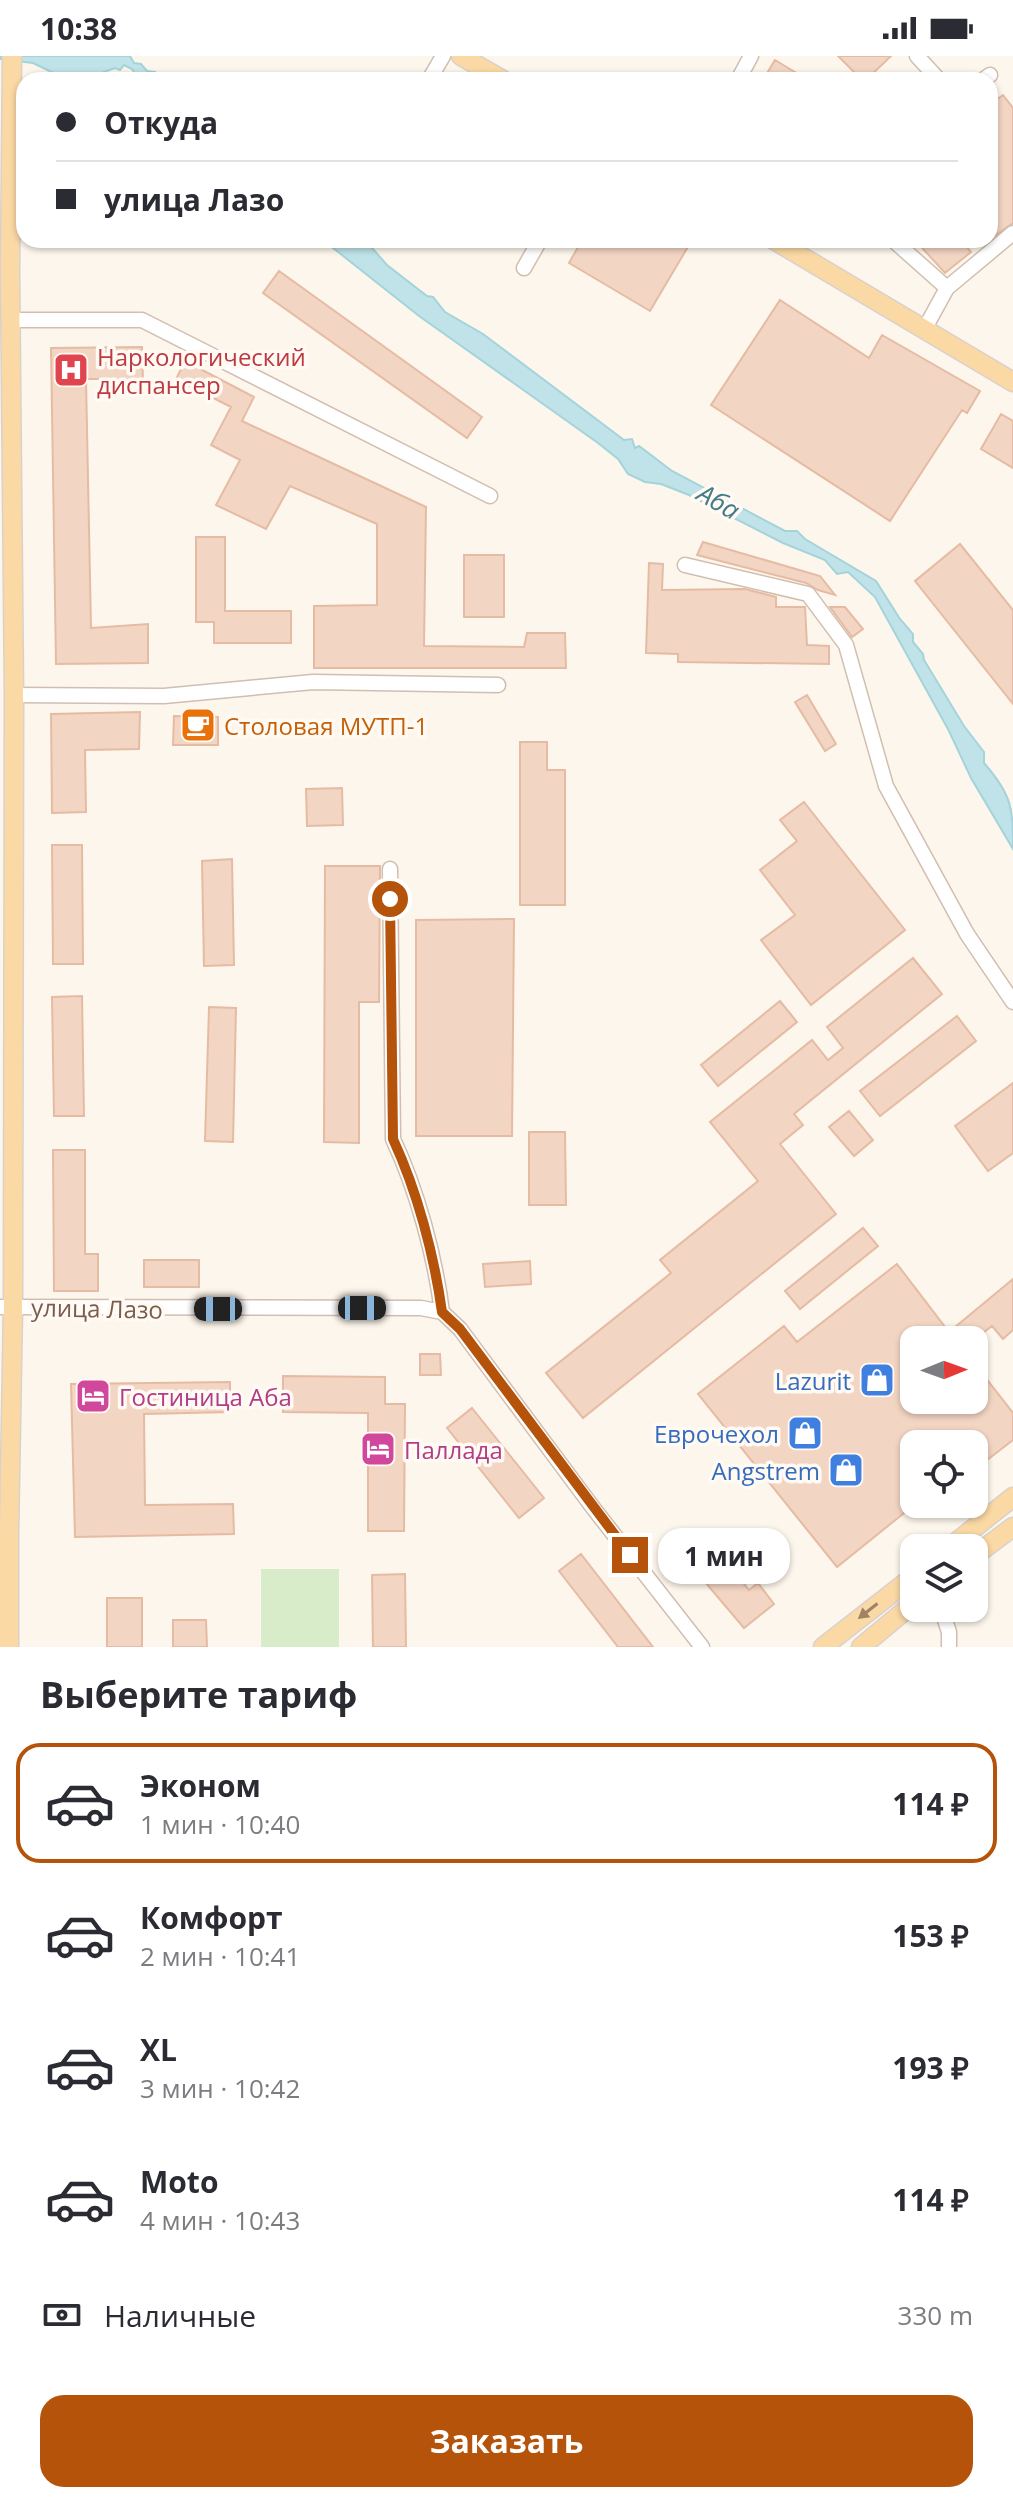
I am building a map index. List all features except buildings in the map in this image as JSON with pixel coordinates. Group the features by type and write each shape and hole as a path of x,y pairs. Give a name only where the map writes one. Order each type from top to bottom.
{"main road":[{"path":"9,1647 6,1307 9,688 5,341 10,320 12,56"},
{"path":"461,56 489,72"},
{"path":"787,248 1013,382"},
{"path":"967,1534 1013,1497"},
{"path":"988,1546 1013,1527"},
{"path":"823,1647 900,1587"},
{"path":"861,1647 900,1615"}],"street":[{"path":"917,56 932,72"},
{"path":"524,268 535,248"},
{"path":"902,248 947,288"},
{"path":"924,330 947,288 995,248"},
{"path":"10,320 142,320 490,496"},
{"path":"685,565 808,594 846,645 886,786 967,934 1013,1002"},
{"path":"9,688 164,696 313,682 498,685"},
{"path":"390,869 393,1139 409,1173 438,1283 442,1312 460,1329 702,1647"},
{"name":"улица Лазо","path":"6,1307 421,1308 442,1312"},
{"path":"946,1622 949,1647"}],"green space":[{"path":"261,1569 339,1569 339,1647 261,1647"}],"water":[{"path":"0,56 130,56 134,63 155,72 134,72 124,65 120,70 115,68 104,72 52,72 33,63 0,59"},
{"name":"Аба","path":"333,248 372,248 387,265 427,296 433,297 445,312 483,334 624,440 632,439 635,448 639,446 672,471 785,531 797,531 805,539 876,581 913,634 913,642 964,726 984,752 984,763 1005,793 1011,812 1013,849 971,778 949,731 875,597 848,572 837,574 825,560 783,543 689,495 628,474 618,459 598,443 419,316"}],"place":[{"name":"Наркологический диспансер","path":"71,370"},
{"name":"Столовая МУТП-1","path":"198,725"},
{"name":"Lazurit","path":"877,1380"},
{"name":"Гостиница Аба","path":"93,1396"},
{"name":"Еврочехол","path":"805,1433"},
{"name":"Паллада","path":"378,1449"},
{"name":"Angstrem","path":"846,1470"}],"route":[{"path":"390,899 393,1139 409,1173 438,1283 442,1312 460,1329 630,1555"}]}
